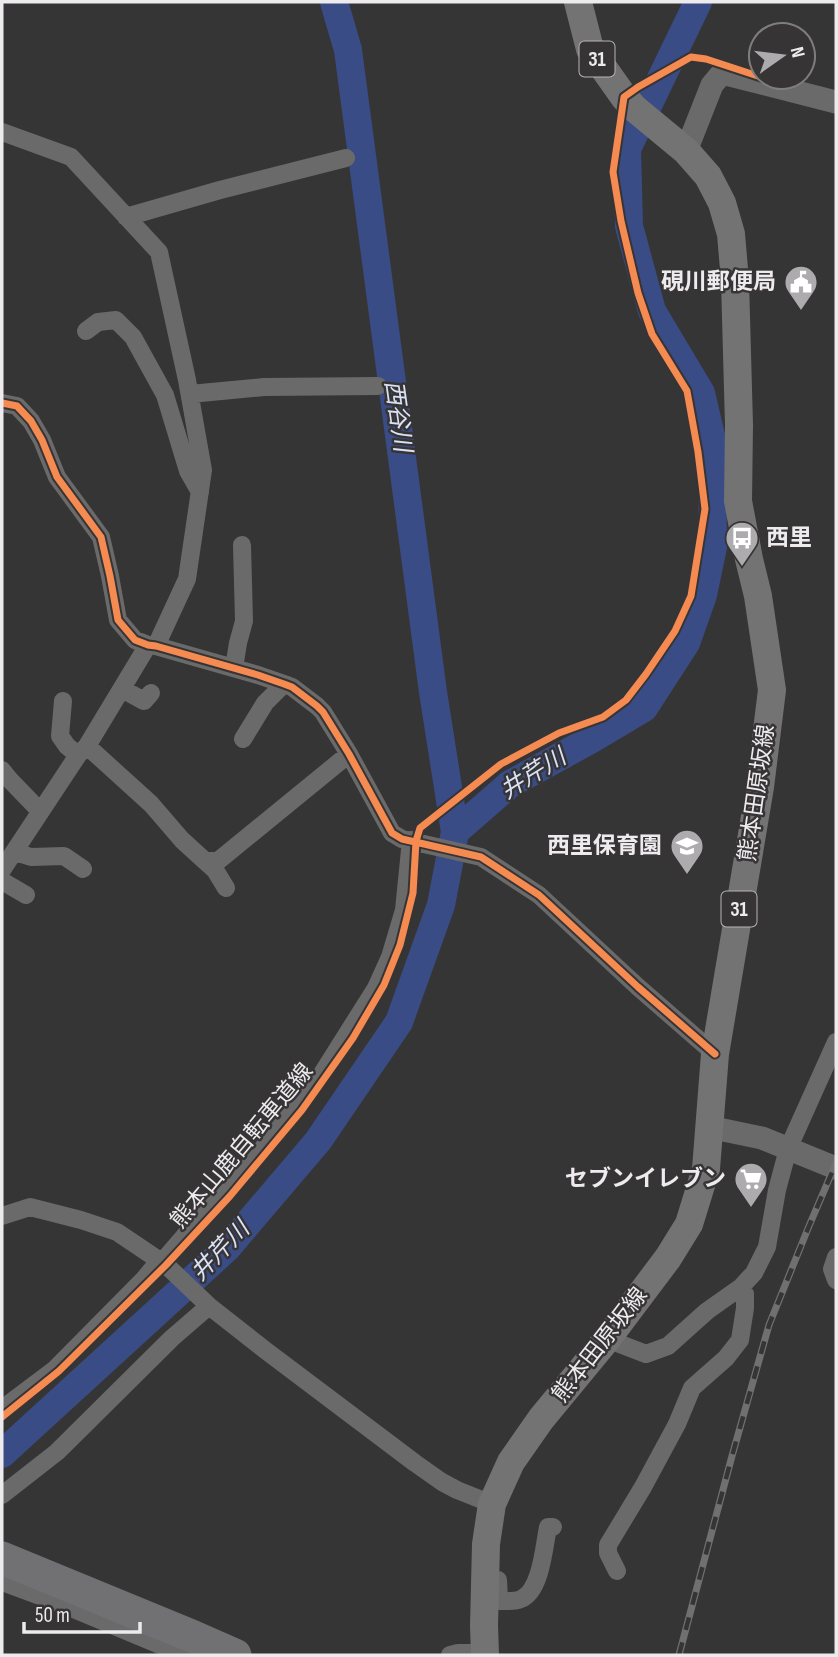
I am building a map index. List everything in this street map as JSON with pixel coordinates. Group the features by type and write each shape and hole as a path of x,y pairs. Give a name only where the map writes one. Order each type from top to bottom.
{"highway":[{"path":"2,1558 235,1655"}],"main road":[{"name":"熊本田原坂線","path":"489,1655 484,1626 486,1544 492,1504 511,1462 541,1419 607,1339 689,1224 706,1169 715,1054 760,787 772,690 758,596 738,501 735,281 731,234 722,203 708,176 686,151 634,108 590,49 578,2"}],"street":[{"path":"686,151 712,85 722,73 836,102"},
{"path":"2,132 71,157 159,252 190,394 203,470 187,579 152,646 5,866"},
{"path":"126,217 346,158"},
{"path":"86,331 98,322 116,320 133,337 165,395 188,471 200,492"},
{"path":"190,394 264,387 378,386"},
{"path":"2,403 17,406 31,421 57,477 101,537 118,620 135,640 292,687 323,712 392,833 402,839 481,857 550,904 638,987 715,1054"},
{"path":"234,668 244,621 242,545"},
{"path":"243,739 265,703 284,684"},
{"path":"121,689 144,701 151,693"},
{"path":"64,701 60,736 67,746 82,751 151,804 182,840 215,870 226,888"},
{"path":"205,861 218,861 349,754"},
{"path":"2,770 40,811"},
{"path":"2,1409 54,1370 163,1263 200,1219 229,1191 318,1080 376,988 390,957 420,843"},
{"path":"5,866 30,857 64,856 83,869"},
{"path":"5,866 26,895"},
{"path":"607,1339 646,1354 668,1346 707,1311 741,1287 754,1273 767,1247 777,1190 788,1149 836,1042"},
{"path":"709,1127 762,1138 836,1168"},
{"path":"2,1216 30,1207 117,1232 163,1263 209,1306 415,1463 449,1486 492,1504"},
{"path":"836,1257 832,1269 836,1280"},
{"path":"617,1571 608,1553 608,1545 617,1528 655,1466 692,1388 726,1358 740,1340 745,1308 745,1294 741,1287"},
{"path":"2,1495 57,1452 172,1338 209,1306"},
{"path":"450,1655 489,1655 496,1640 499,1531 518,1475 538,1445"},
{"path":"499,1601 520,1600 533,1591 548,1527 553,1527"},
{"path":"2,1582 184,1655"}],"waterway":[{"name":"西谷川","path":"334,2 348,50 433,692 455,832"},
{"name":"井芹川","path":"2,1454 227,1248 318,1141 399,1022 441,905 455,832 510,784 644,708 686,643 703,595 713,547 712,440 701,393 652,311 629,226 627,149 698,2"}],"railway":[{"path":"679,1655 769,1325 836,1163"}],"cycle path":[{"name":"熊本山鹿自転車道線","path":"2,1417 59,1371 166,1265 230,1196 302,1110 353,1038 384,985 400,945 413,893 416,841 420,828 501,764 559,733 603,717 626,700 675,631 691,596 705,509 698,452 687,391 652,334 638,293 613,172 624,97 691,57 747,72"},
{"path":"2,403 17,406 31,421 57,477 101,537 118,620 135,640 292,687 323,712 392,833 402,839 481,857 539,895 715,1054"}],"place":[{"name":"硯川郵便局","path":"801,312"},
{"name":"西里","path":"742,568"},
{"name":"西里保育園","path":"687,876"},
{"name":"セブンイレブン","path":"751,1209"}]}
